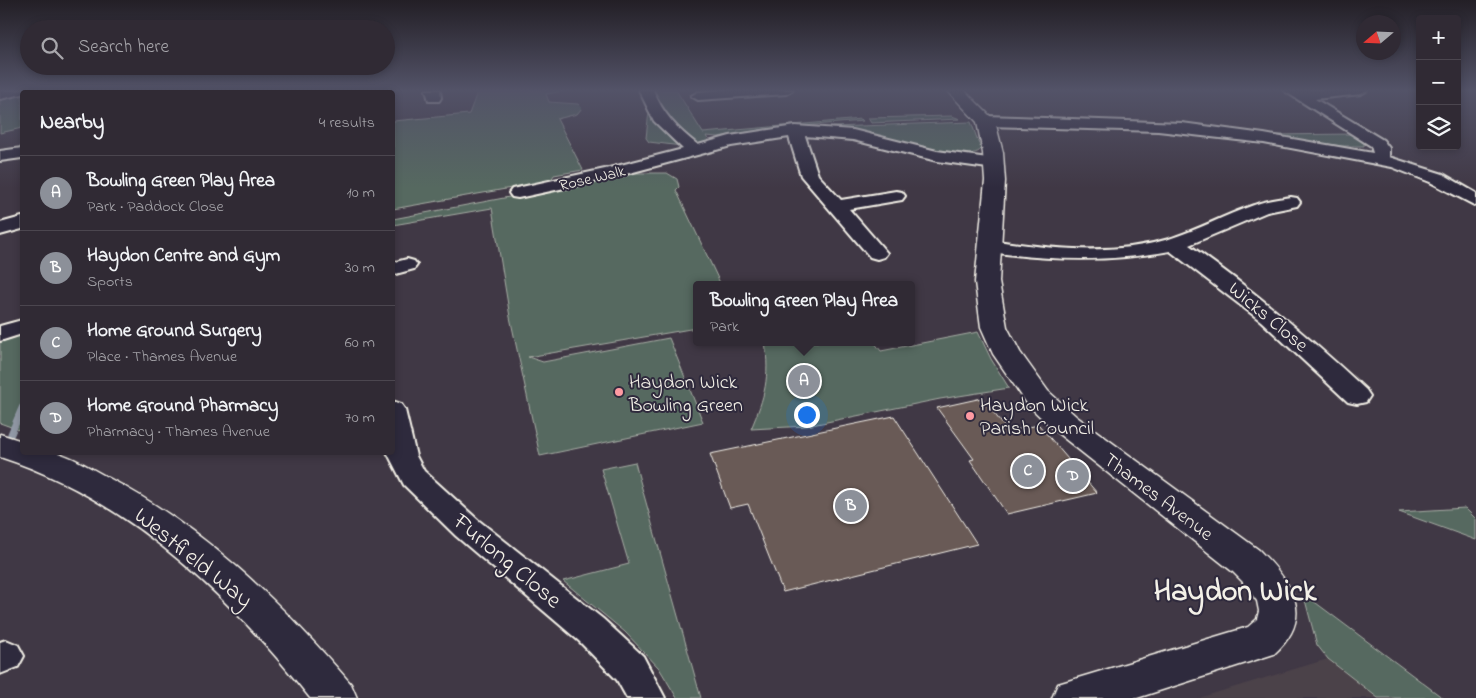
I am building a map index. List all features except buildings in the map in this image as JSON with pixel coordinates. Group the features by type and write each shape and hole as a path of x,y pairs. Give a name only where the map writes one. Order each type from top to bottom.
{"street":[{"path":"662,123 665,128 695,150"},
{"name":"Thames Avenue","path":"986,123 995,164 991,246 987,282 994,327 1007,354 1030,388 1072,429 1246,561 1265,581 1279,610 1278,624 1274,631 1260,641 1073,698"},
{"path":"1027,123 1196,129 1381,159 1430,174 1476,201"},
{"path":"1344,123 1377,143 1382,148 1381,159"},
{"path":"795,131 810,176 878,254"},
{"name":"Rose Walk","path":"518,193 580,180 747,137 795,131 853,135 937,156 995,164"},
{"path":"0,156 20,153"},
{"path":"836,206 896,196"},
{"path":"991,246 1053,255 1126,253 1174,244 1262,208 1291,202"},
{"path":"0,230 20,224"},
{"name":"Wicks Close","path":"1174,244 1246,296 1318,358 1357,396"},
{"path":"0,334 20,328"},
{"name":"Furlong Close","path":"395,424 402,456 414,478 467,528 591,630 630,668 647,698"},
{"name":"Westfield Way","path":"0,445 20,451"},
{"name":"Westfield Way","path":"30,455 99,487 147,515 223,574 299,651 336,698"}],"shaded area":[{"path":"1328,659 1378,698 1199,698"}],"green space":[{"path":"0,123 20,123 20,128 0,133"},
{"path":"395,123 559,123 583,170 554,175 551,180 395,209"},
{"path":"648,123 696,123 703,133 821,123 844,123 765,129 718,137 706,136 710,143 682,146 649,142 646,138"},
{"path":"971,123 981,149 972,154 934,152 830,129 833,127"},
{"path":"1354,134 1364,140 1364,146 1341,146 1270,135"},
{"path":"636,173 667,173 677,179 679,187 676,190 719,281 693,281 693,329 528,357 543,362 669,338 703,422 540,456 510,317 492,208 395,225 395,219"},
{"path":"978,332 991,359 1009,388 940,399 807,426 751,429 760,407 765,387 767,366 765,346 877,346 881,351 915,346 915,344"},
{"path":"20,336 20,430 0,423 0,342"},
{"path":"635,462 701,698 677,698 659,668 625,632 563,581 629,564 601,469"},
{"path":"1465,508 1476,519 1476,540 1399,512"},
{"path":"1308,597 1443,698 1378,698 1328,659 1317,645 1305,600"}],"waterway":[{"path":"11,434 20,413"}],"place":[{"name":"Bowling Green Play Area","path":"804,381"},
{"name":"Haydon Wick Bowling Green","path":"619,392"},
{"name":"Haydon Wick Parish Council","path":"970,416"},
{"name":"Home Ground Surgery","path":"1028,471"},
{"name":"Home Ground Pharmacy","path":"1073,476"},
{"name":"Haydon Centre and Gym","path":"851,506"}],"district":[{"name":"Haydon Wick","path":"1235,590"}]}
